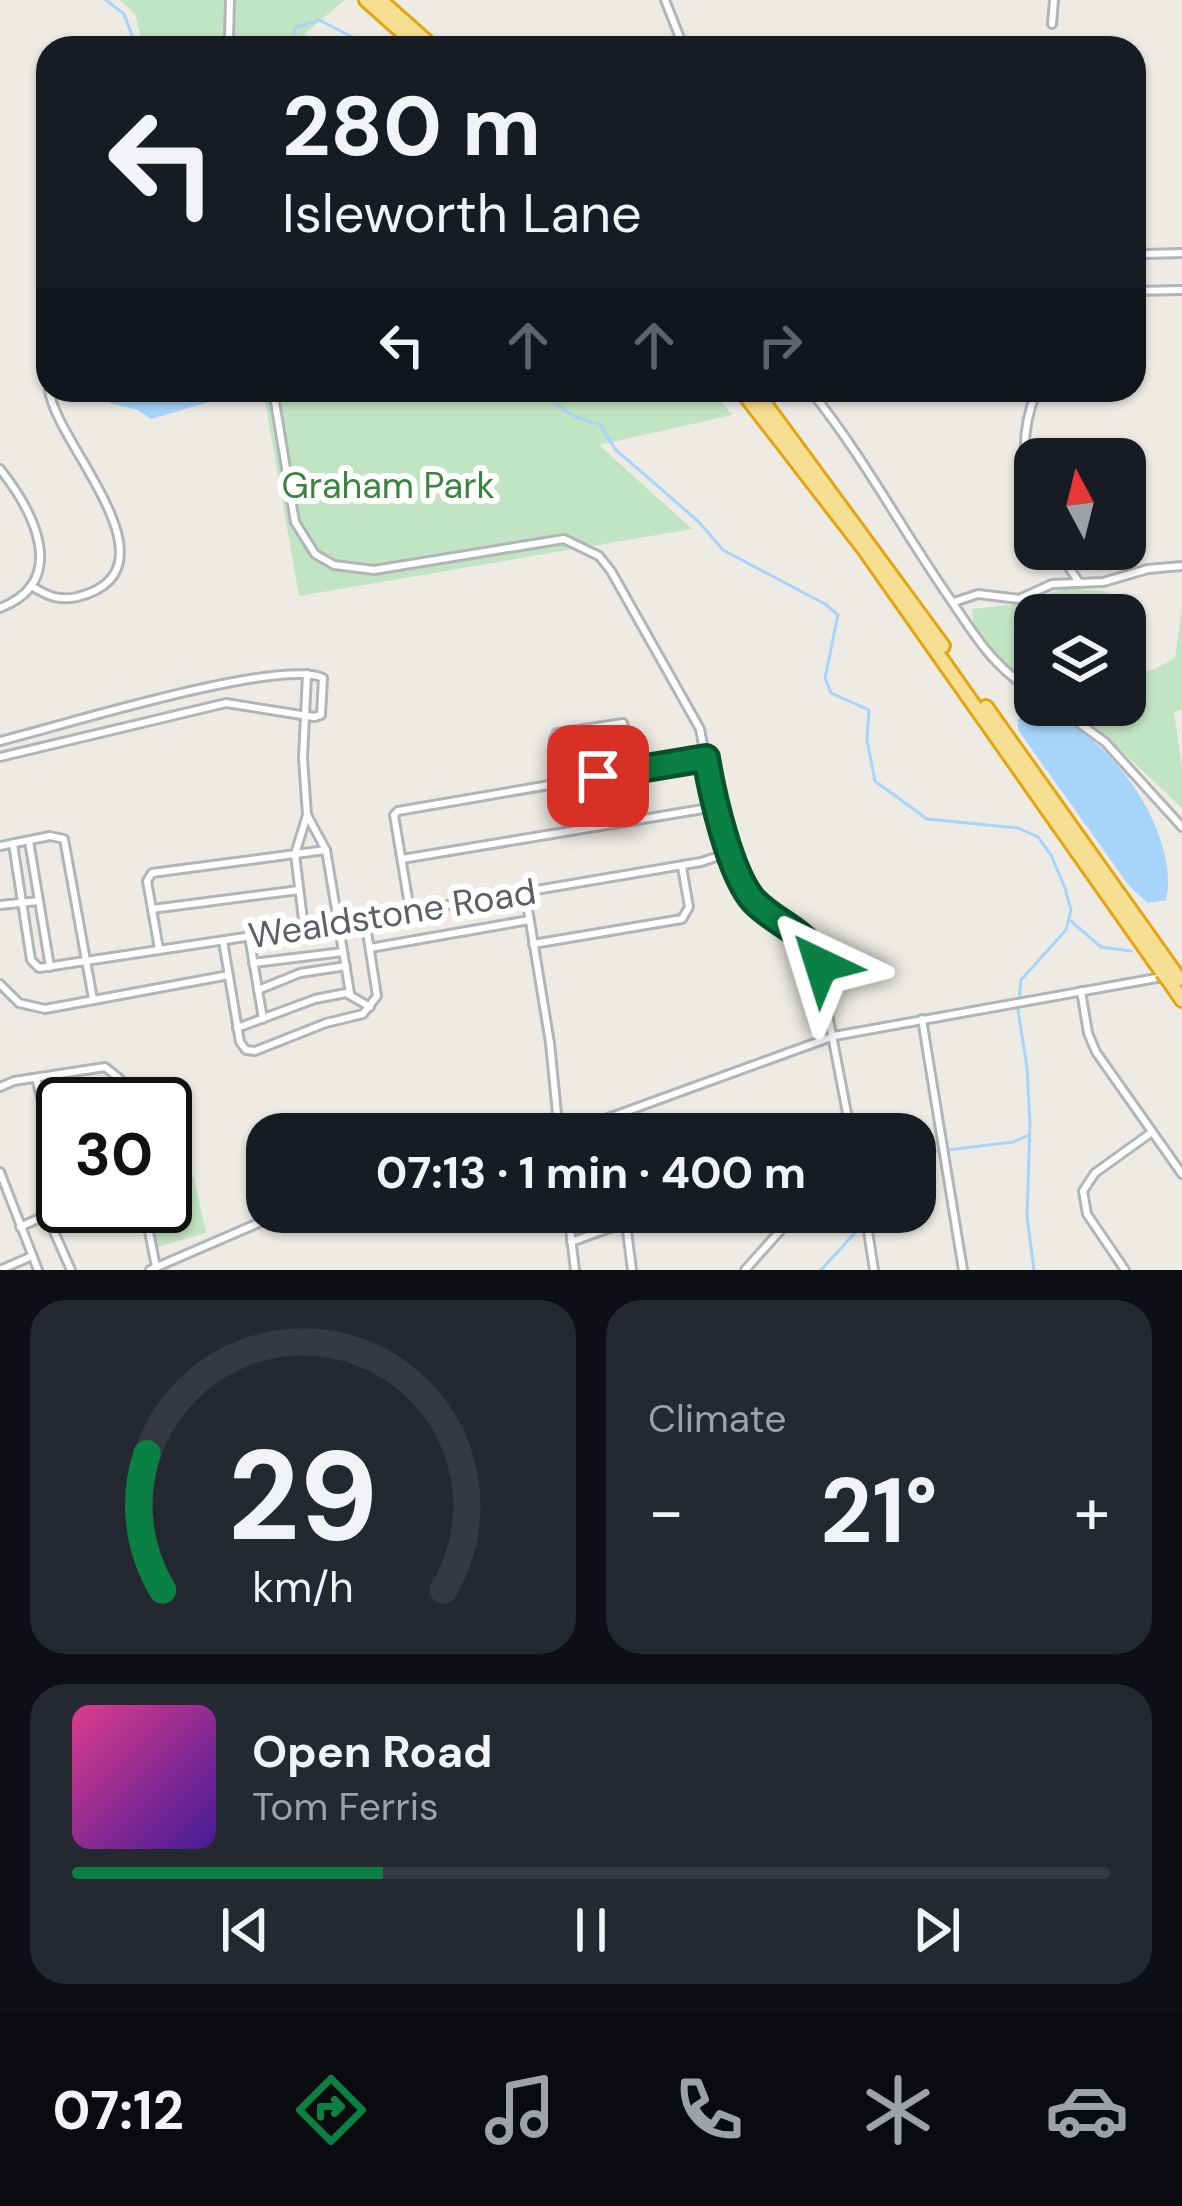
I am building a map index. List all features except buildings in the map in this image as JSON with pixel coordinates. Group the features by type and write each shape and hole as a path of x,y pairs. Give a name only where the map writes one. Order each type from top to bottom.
{"highway":[{"path":"365,0 406,36"},
{"path":"380,0 420,36"},
{"path":"750,402 864,549 1174,976"},
{"path":"764,402 843,506 1174,976 1182,1000"}],"street":[{"path":"229,36 230,0"},
{"path":"664,0 679,36"},
{"path":"1052,24 1054,0"},
{"path":"1146,254 1182,253"},
{"path":"1146,291 1182,290"},
{"path":"33,587 65,599 93,592 117,566 121,543 114,518 59,422 53,402"},
{"path":"275,402 295,522 315,554 352,570 374,570 552,539 583,545 610,571 700,730 715,807 750,896 798,931 816,952 847,1113"},
{"path":"819,402 985,653 1014,679"},
{"path":"1026,438 1034,402"},
{"path":"0,469 35,526 40,565 33,587 18,601 0,608"},
{"path":"953,602 978,594 1019,599 1052,584 1103,582 1157,567 1182,566"},
{"path":"1052,584 1061,570"},
{"path":"1070,570 1078,580"},
{"path":"304,928 295,854 307,815 303,758 307,674"},
{"path":"0,741 239,681 307,674 322,678 321,715 307,718 226,703 0,757"},
{"path":"188,694 192,711"},
{"path":"113,712 118,728"},
{"path":"562,783 557,733 623,723 635,770"},
{"path":"1084,726 1106,742 1182,827"},
{"path":"40,730 44,746"},
{"path":"410,911 394,815 398,811 706,758"},
{"path":"402,859 715,807"},
{"path":"307,815 326,850 350,993"},
{"path":"0,846 64,839 93,999"},
{"path":"13,844 31,960 39,968 50,967 29,841"},
{"path":"159,949 147,881 152,873 326,850"},
{"name":"Wealdstone Road","path":"50,967 682,866 732,852"},
{"path":"533,944 682,919 689,907 682,866"},
{"path":"152,909 299,890"},
{"path":"525,891 556,1113"},
{"path":"0,905 38,901"},
{"path":"223,939 242,1046 255,1051 363,1014 370,1006 377,991 365,919"},
{"path":"370,948 530,920"},
{"path":"249,936 263,1019"},
{"path":"254,964 343,952"},
{"path":"258,990 299,973 346,966"},
{"path":"0,984 30,1008 229,975"},
{"path":"620,1113 834,1036 1174,976"},
{"path":"1082,991 1091,1042 1182,1174"},
{"path":"237,1028 319,998 350,993 370,1006"},
{"path":"922,1019 963,1270"},
{"path":"42,1077 104,1067 119,1077"},
{"path":"0,1086 36,1078"},
{"path":"1124,1270 1087,1214 1083,1191 1095,1173 1152,1132"},
{"path":"0,1172 38,1270"},
{"path":"20,1227 36,1220"},
{"path":"148,1233 154,1269 246,1229"},
{"path":"55,1233 71,1270"},
{"path":"571,1233 575,1270"},
{"path":"572,1242 598,1233"},
{"path":"627,1233 632,1270"},
{"path":"745,1270 778,1233"},
{"path":"868,1233 874,1270"},
{"path":"0,1270 32,1256"}],"green space":[{"path":"120,0 345,0 305,33 307,36 141,36 135,14"},
{"name":"Graham Park","path":"265,402 722,402 732,415 599,445 692,529 299,596"},
{"path":"1066,588 1109,594 1048,594"},
{"path":"1014,605 1014,673 985,645 972,609"},
{"path":"1182,607 1182,710 1174,712 1182,808 1091,726 1146,726 1146,671 1175,658"},
{"path":"192,1177 206,1233 157,1247 155,1233 192,1233"}],"water":[{"path":"209,402 151,419 138,410 110,403"},
{"path":"1018,726 1071,726 1106,753 1148,810 1161,841 1168,872 1166,900 1148,903 1130,887"}],"waterway":[{"path":"106,0 124,14 132,36"},
{"path":"293,36 296,27 319,20 350,36"},
{"path":"556,402 569,413 600,424 615,449 699,522 723,550 838,615 825,678 831,693 869,710 867,740 875,781 927,819 1018,828 1038,837 1051,855 1071,910 1066,930 1021,980 1018,1010 1027,1068 1027,1216 1034,1270"},
{"path":"1071,921 1101,947 1131,951"},
{"path":"936,1151 1013,1142 1029,1135"},
{"path":"821,1270 855,1233"}],"route":[{"path":"598,776 706,758 715,807 750,896 807,939 821,965"}]}
